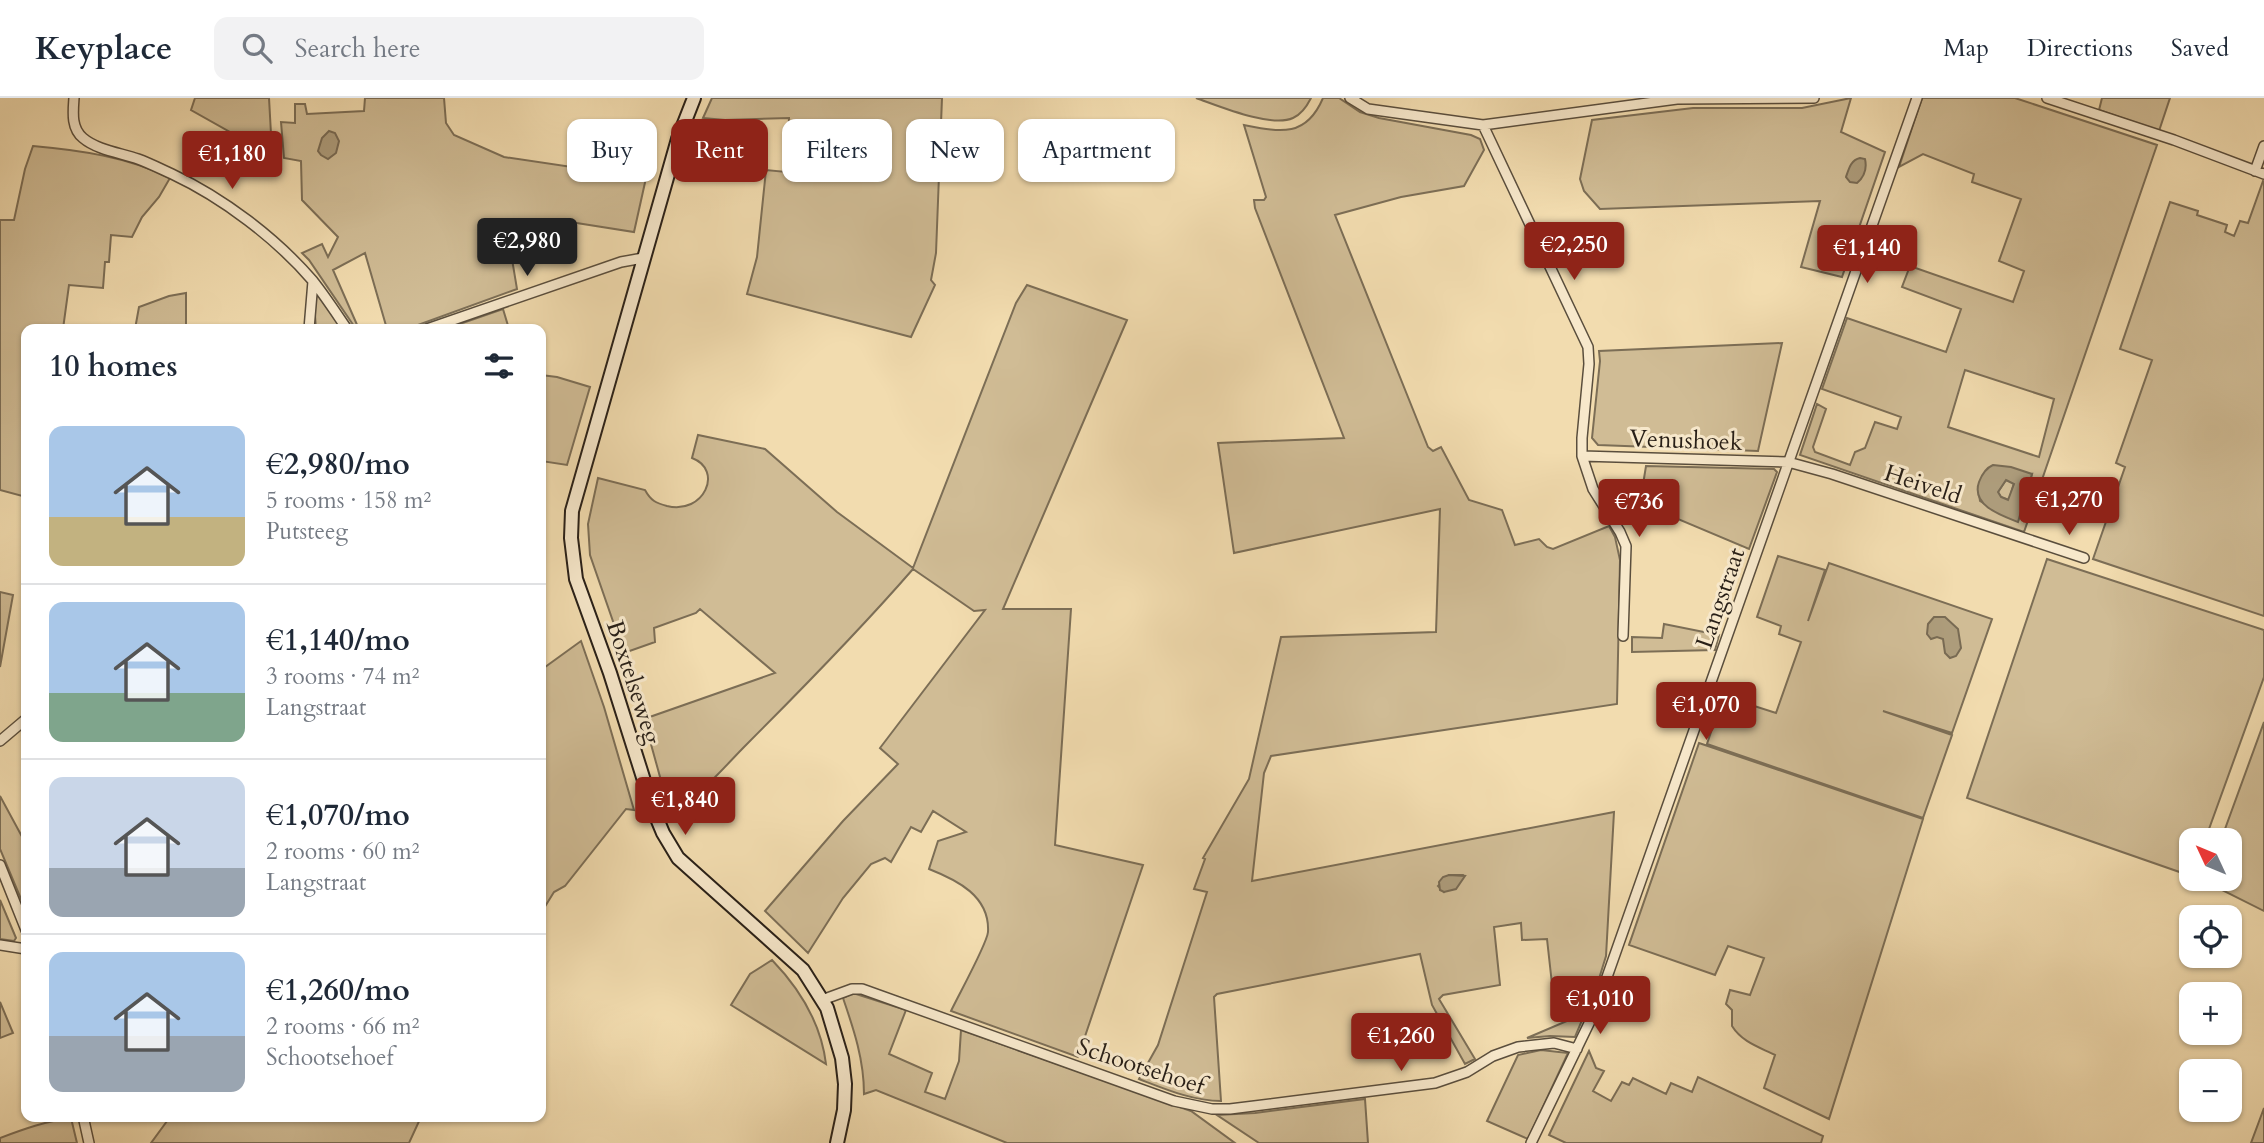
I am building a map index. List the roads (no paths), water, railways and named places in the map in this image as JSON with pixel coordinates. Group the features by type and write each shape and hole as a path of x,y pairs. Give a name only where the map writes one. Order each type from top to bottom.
{"main road":[{"name":"Boxtelseweg","path":"694,98 678,139 643,258 572,512 570,538 576,579 663,834 678,858 803,970 822,1000 835,1030 845,1084 844,1110 837,1143"}],"street":[{"path":"74,98 73,117 75,128 81,137 91,144 140,160 176,176 230,207 292,258 313,281 343,324"},
{"path":"1350,98 1368,109 1483,125 1677,99 1814,98"},
{"name":"Langstraat","path":"1531,1143 1595,1011 1917,98"},
{"path":"2047,98 2174,140 2260,173 2264,146"},
{"path":"1483,125 1588,347 1582,456 1593,489 1626,546 1623,636"},
{"path":"441,324 621,262 643,258"},
{"path":"309,324 313,281"},
{"name":"Venushoek","path":"1582,456 1788,463"},
{"name":"Heiveld","path":"1788,463 1832,474 2084,558"},
{"path":"0,741 21,723"},
{"path":"0,865 21,918"},
{"path":"0,945 21,948"},
{"name":"Schootsehoef","path":"822,1000 852,989 862,989 1174,1101 1212,1109 1435,1083 1467,1072 1493,1056 1518,1047 1554,1043 1577,1049"},
{"path":"84,1122 89,1143"}]}
